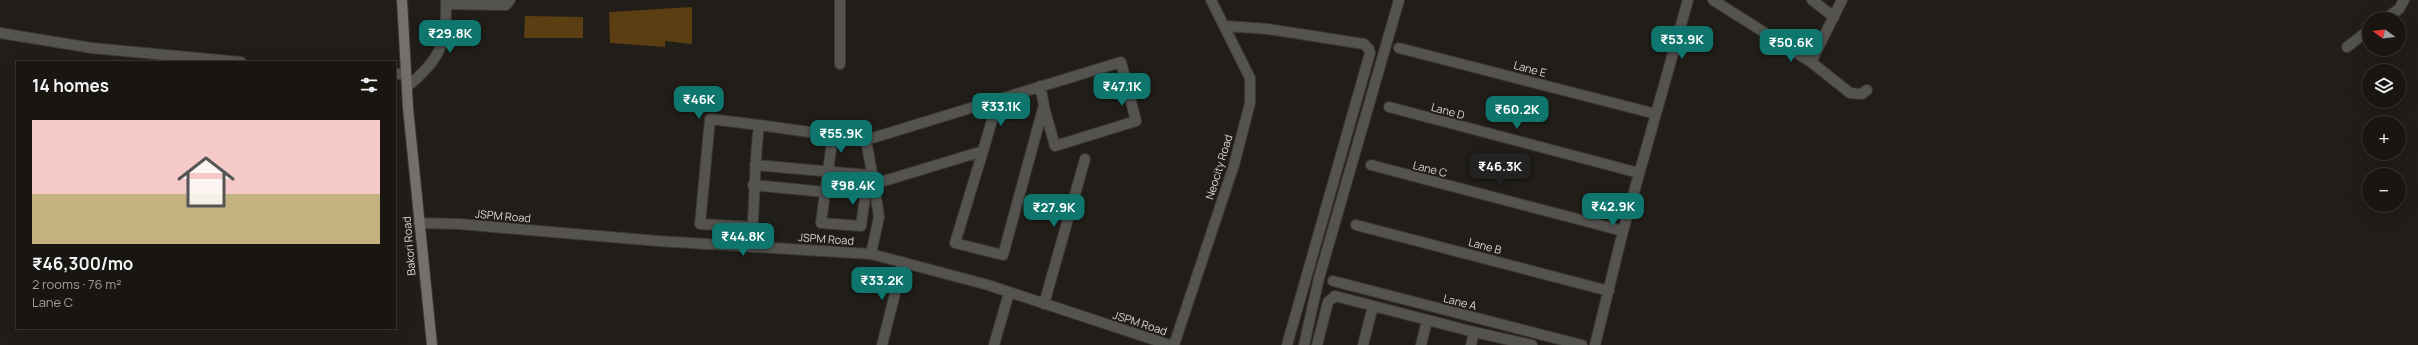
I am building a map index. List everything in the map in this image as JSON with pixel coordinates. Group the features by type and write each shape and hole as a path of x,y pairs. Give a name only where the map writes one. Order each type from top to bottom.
{"street":[{"name":"Bakori Road","path":"402,0 407,87 432,345"},
{"path":"407,87 430,68 439,54 444,39 446,2 506,5 510,0"},
{"path":"840,0 840,64"},
{"name":"Neocity Road","path":"1174,345 1234,165 1250,103 1250,78 1226,26 1211,0"},
{"path":"1304,345 1319,278 1398,0"},
{"path":"1595,345 1623,231 1688,0"},
{"path":"1713,0 1811,62 1850,93 1862,94 1867,90"},
{"path":"1812,0 1834,17"},
{"path":"1811,62 1842,0"},
{"path":"2395,12 2399,9 2404,0"},
{"path":"1226,26 1268,29 1364,44 1369,49 1370,54 1287,345"},
{"path":"0,33 92,48 230,61"},
{"path":"2347,47 2362,35"},
{"name":"Lane E","path":"1399,48 1656,114"},
{"path":"753,227 700,224 710,119 866,140 992,100 1121,62 1136,121 1055,146 1040,86"},
{"path":"396,74 406,74"},
{"path":"992,100 992,120 955,243 1003,255 1044,105"},
{"name":"Lane D","path":"1389,107 1639,173"},
{"path":"751,246 753,227 753,185 759,125"},
{"path":"833,135 821,222 861,226 871,178"},
{"path":"866,140 871,178 879,217 871,254"},
{"path":"755,164 828,171 871,178 983,151"},
{"path":"1044,304 1085,159"},
{"name":"Lane C","path":"1371,165 1623,231"},
{"path":"753,185 825,192"},
{"name":"JSPM Road","path":"419,223 459,224 871,254 1009,293 1170,345"},
{"name":"Lane B","path":"1356,225 1609,291"},
{"path":"882,345 903,262"},
{"name":"Lane A","path":"1333,281 1582,345"},
{"path":"994,345 1009,293"},
{"path":"1318,345 1331,298 1339,296 1474,332 1532,345"},
{"path":"1363,345 1373,306"},
{"path":"1421,345 1427,320"},
{"path":"1471,345 1474,332"}],"shaded area":[{"path":"692,7 692,44 665,41 665,47 610,43 609,12"},
{"path":"525,16 583,17 583,38 524,38"}]}
